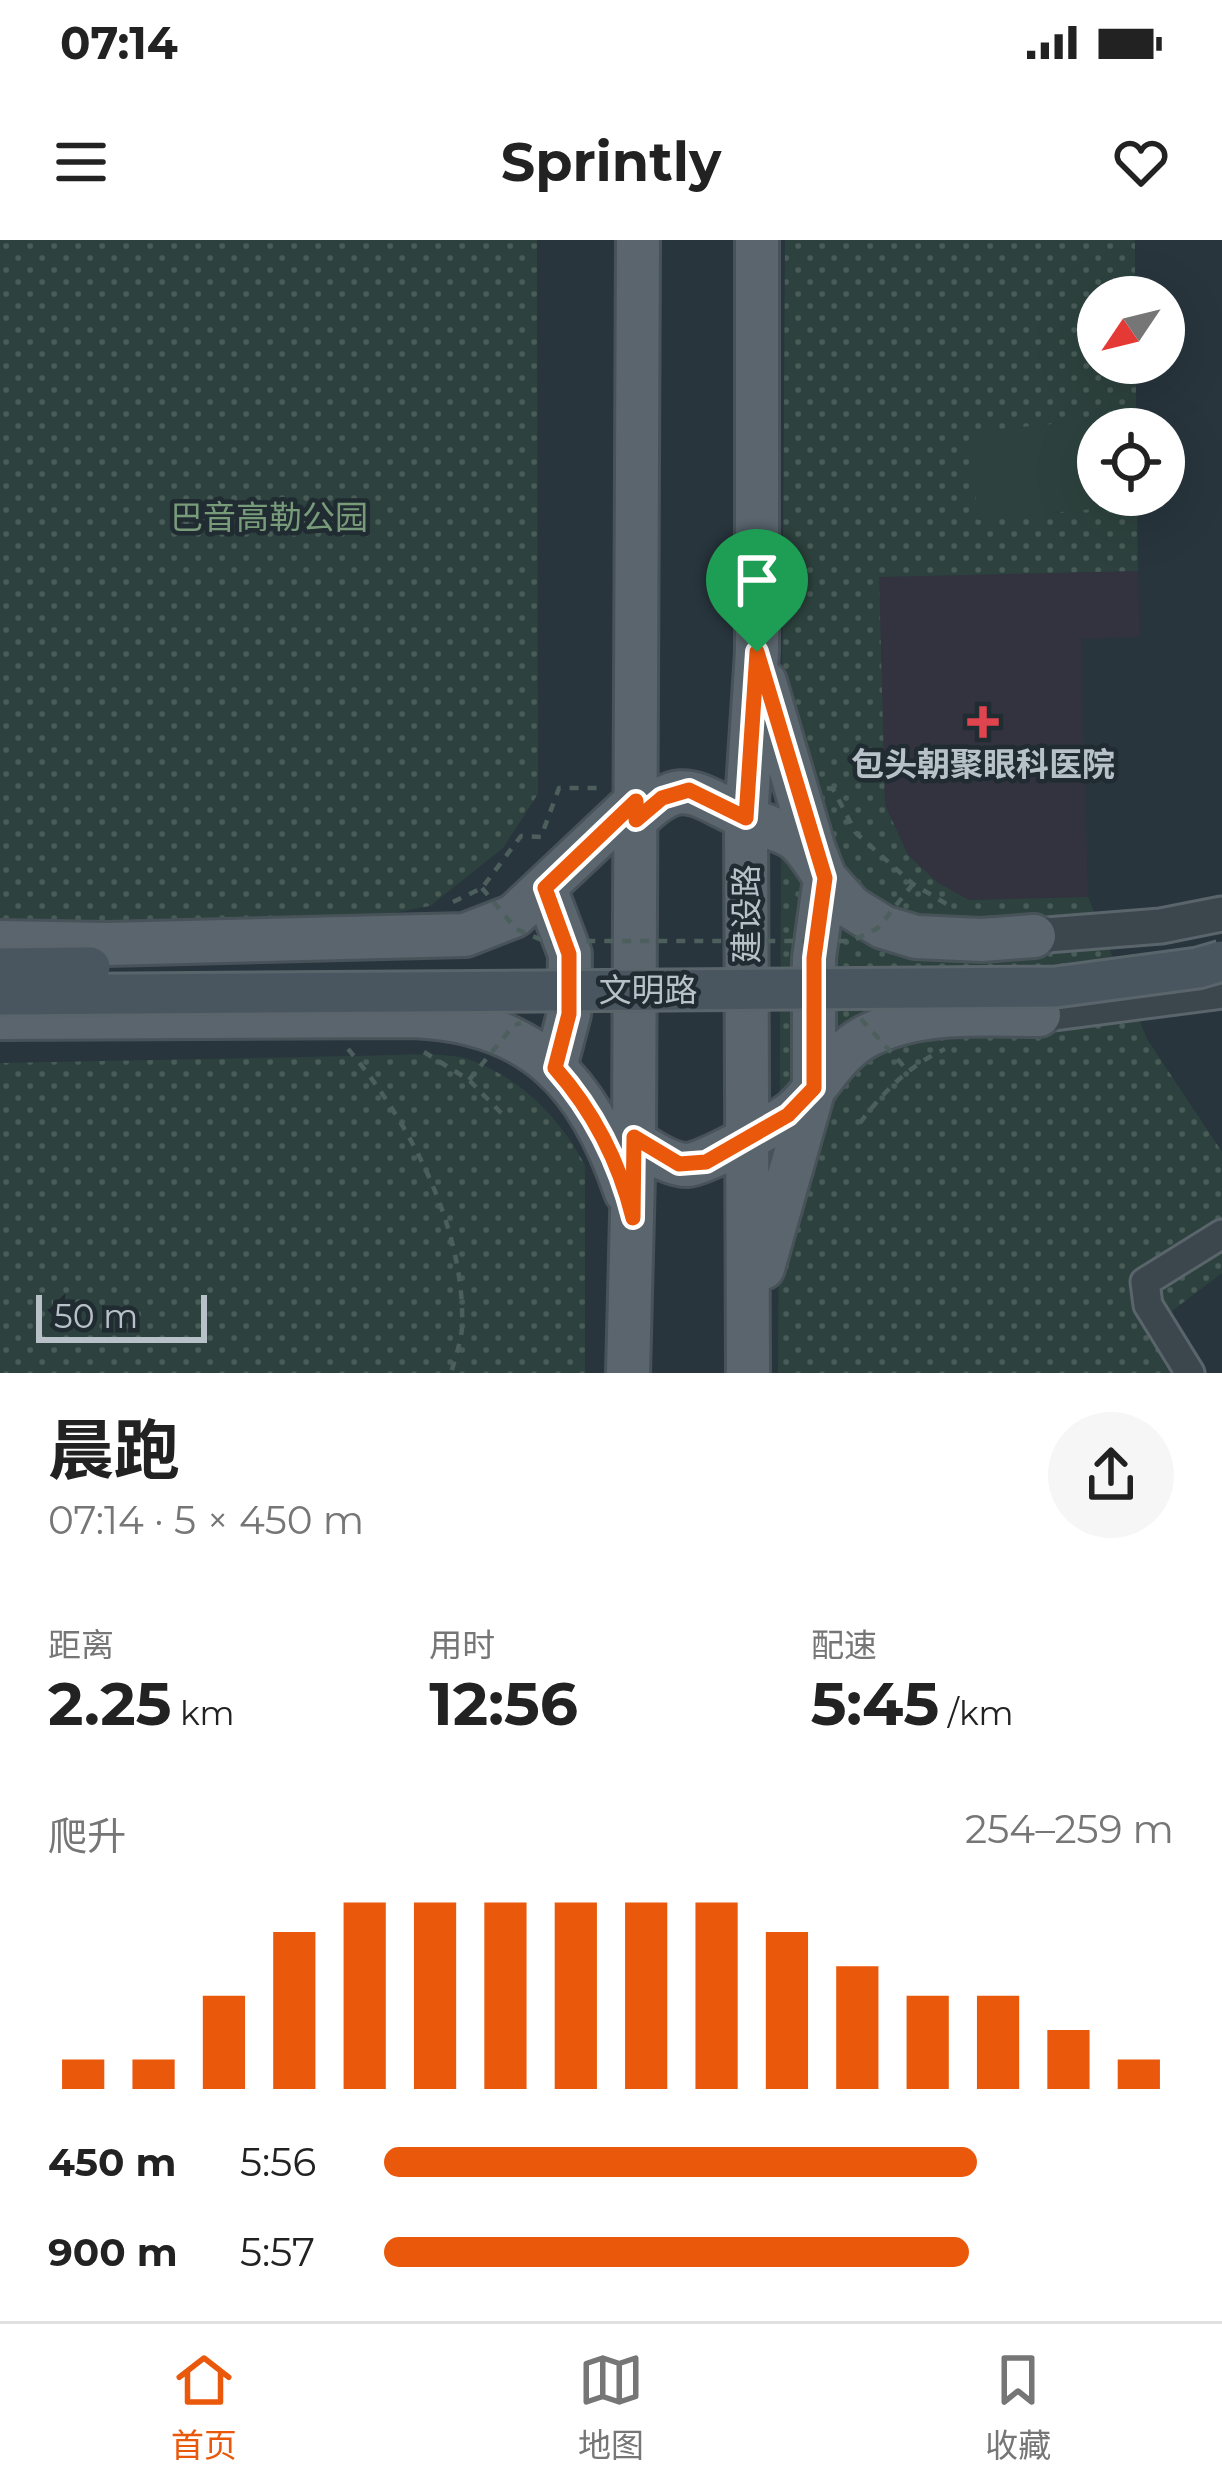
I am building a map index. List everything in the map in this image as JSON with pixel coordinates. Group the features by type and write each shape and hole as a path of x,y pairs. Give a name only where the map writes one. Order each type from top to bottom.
{"main road":[{"path":"628,1373 634,1137 626,803 638,240"},
{"name":"建设路","path":"748,1373 746,818 757,652 757,240"},
{"path":"748,1306 769,1254 814,1088 814,958 825,878 757,652"},
{"path":"0,942 107,944 465,935 514,916 626,803 689,790 798,838 825,878 859,913 883,927 916,937 1034,936"},
{"path":"545,888 569,954 569,1014 555,1068"},
{"name":"文明路","path":"0,968 962,965 1078,960 1222,938"},
{"name":"文明路","path":"0,995 1038,987 1222,961"},
{"path":"0,1018 413,1016 473,1022 518,1038 555,1068 614,1158 633,1218"},
{"path":"593,1120 691,1166 788,1115 848,1048 892,1025 944,1016 1039,1016"}],"street":[{"path":"1034,936 1160,926 1222,914"},
{"path":"1039,1016 1222,991"},
{"path":"1190,1373 1148,1305 1145,1282 1222,1234"}],"path":[{"path":"443,908 482,888 521,836 541,836 559,788 626,803"},
{"path":"856,832 913,884 956,910"},
{"path":"482,888 516,929 544,941 851,941 878,928 913,884"},
{"path":"851,1016 868,1023 909,1072"},
{"path":"319,1019 379,1085 436,1198 456,1266 462,1330 451,1373"},
{"path":"470,1080 514,1025 526,1021"},
{"path":"416,1049 470,1080 507,1119"},
{"path":"860,1123 879,1097 928,1056 946,1049"}],"shaded area":[{"name":"包头朝聚眼科医院","path":"1138,571 1140,637 1081,639 1088,897 969,900 938,883 908,855 885,805 878,577"}],"green space":[{"name":"巴音高勒公园","path":"0,240 537,240 538,794 503,848 430,906 351,921 0,926"},
{"path":"785,240 1135,240 1135,276 1077,276 1077,384 1136,384 1136,408 1077,408 1077,516 1137,516 1138,571 879,577 885,805 908,855 938,883 969,900 1088,897 1147,1039 1222,1152 1222,1273 1168,1314 1207,1373 778,1373"},
{"path":"1077,422 1077,511 978,520 969,432"},
{"path":"428,1055 468,1059 521,1088 563,1131 585,1165 585,1373 0,1373 0,1063"}],"place":[{"name":"包头朝聚眼科医院","path":"983,722"}],"route":[{"path":"757,652 825,878 814,958 814,1088 779,1122 706,1162 679,1164 634,1137 633,1218 609,1147 555,1068 569,1014 569,954 545,888 636,801 636,820 662,798 689,790 746,818 757,652"}]}
